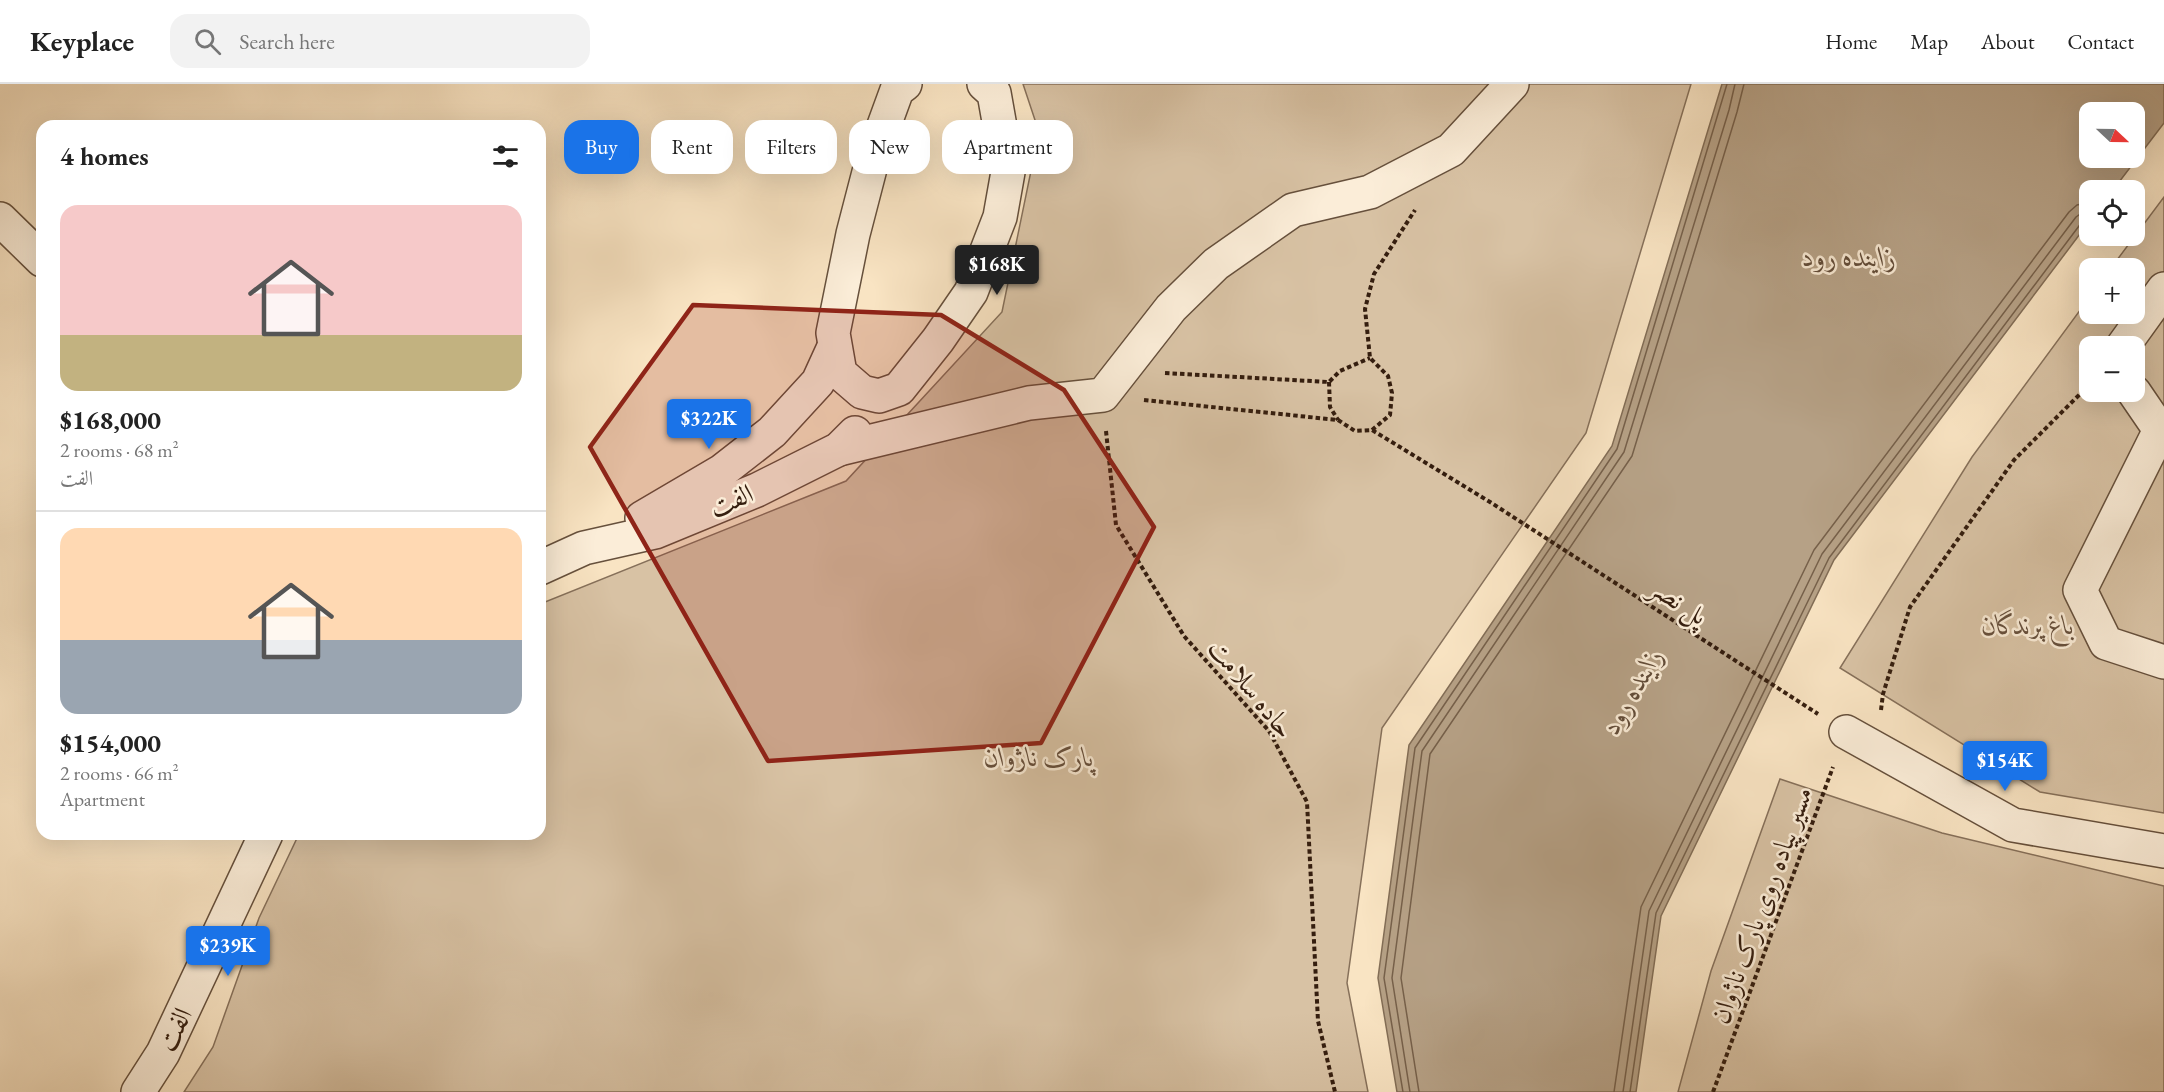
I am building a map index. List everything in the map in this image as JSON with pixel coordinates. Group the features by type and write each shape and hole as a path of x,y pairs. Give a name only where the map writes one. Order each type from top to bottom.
{"street":[{"path":"839,449 1112,383 1171,308 1216,264 1293,210 1370,192 1451,150 1512,84"},
{"path":"899,389 879,396 862,392 840,373 833,333 853,234 874,153 900,86"},
{"name":"الفت","path":"546,565 584,548 655,532 757,490 839,449 899,389 938,340 971,292 1000,217 1008,172 990,87"},
{"path":"0,219 36,254"},
{"path":"2130,336 2164,289"},
{"path":"584,548 654,513 712,477 772,432 818,382 834,347"},
{"path":"2141,402 2160,430 2080,590 2106,643 2164,662"},
{"path":"1846,732 2013,825 2164,851"},
{"name":"الفت","path":"138,1092 163,1053 263,840"}],"path":[{"path":"1112,383 1338,420 1355,430 1372,430 1390,415 1392,393 1388,376 1371,358 1365,309 1374,274 1419,204"},
{"path":"1112,383 1329,382 1340,371 1371,358"},
{"path":"1329,382 1330,407 1338,420"},
{"name":"جاده سلامت","path":"1112,383 1116,525 1184,636 1269,731 1307,802 1318,1021 1335,1092"},
{"path":"1877,749 1882,694 1910,607 2014,459 2079,395"},
{"name":"پل نصر","path":"1372,430 1490,502 1846,732"},
{"name":"مسیر پیاده روی پارک ناژوان","path":"1713,1092 1846,732"}],"highlighted area":[{"path":"693,305 941,315 1064,390 1154,527 1041,743 768,761 590,447"}],"green space":[{"name":"پارک ناژوان","path":"1023,84 1691,84 1586,433 1382,728 1347,983 1368,1092 184,1092 213,1047 259,918 296,840 546,840 546,602 846,481 1002,312 1030,174 1073,174 1073,120 1035,120"},
{"name":"باغ پرندگان","path":"2164,197 2164,813 2040,792 1840,668 1972,457 2079,312 2079,324 2145,324 2145,258 2118,258 2127,246 2145,246 2145,222"},
{"path":"1780,779 1942,833 2164,886 2164,1092 1678,1092 1711,971"}],"water":[{"name":"زاینده رود","path":"1722,84 2164,84 2164,123 2145,148 2145,102 2079,102 2079,168 2130,168 2121,180 2079,180 2079,235 1834,560 1661,916 1636,1092 1397,1092 1378,978 1409,745 1612,446"}]}
